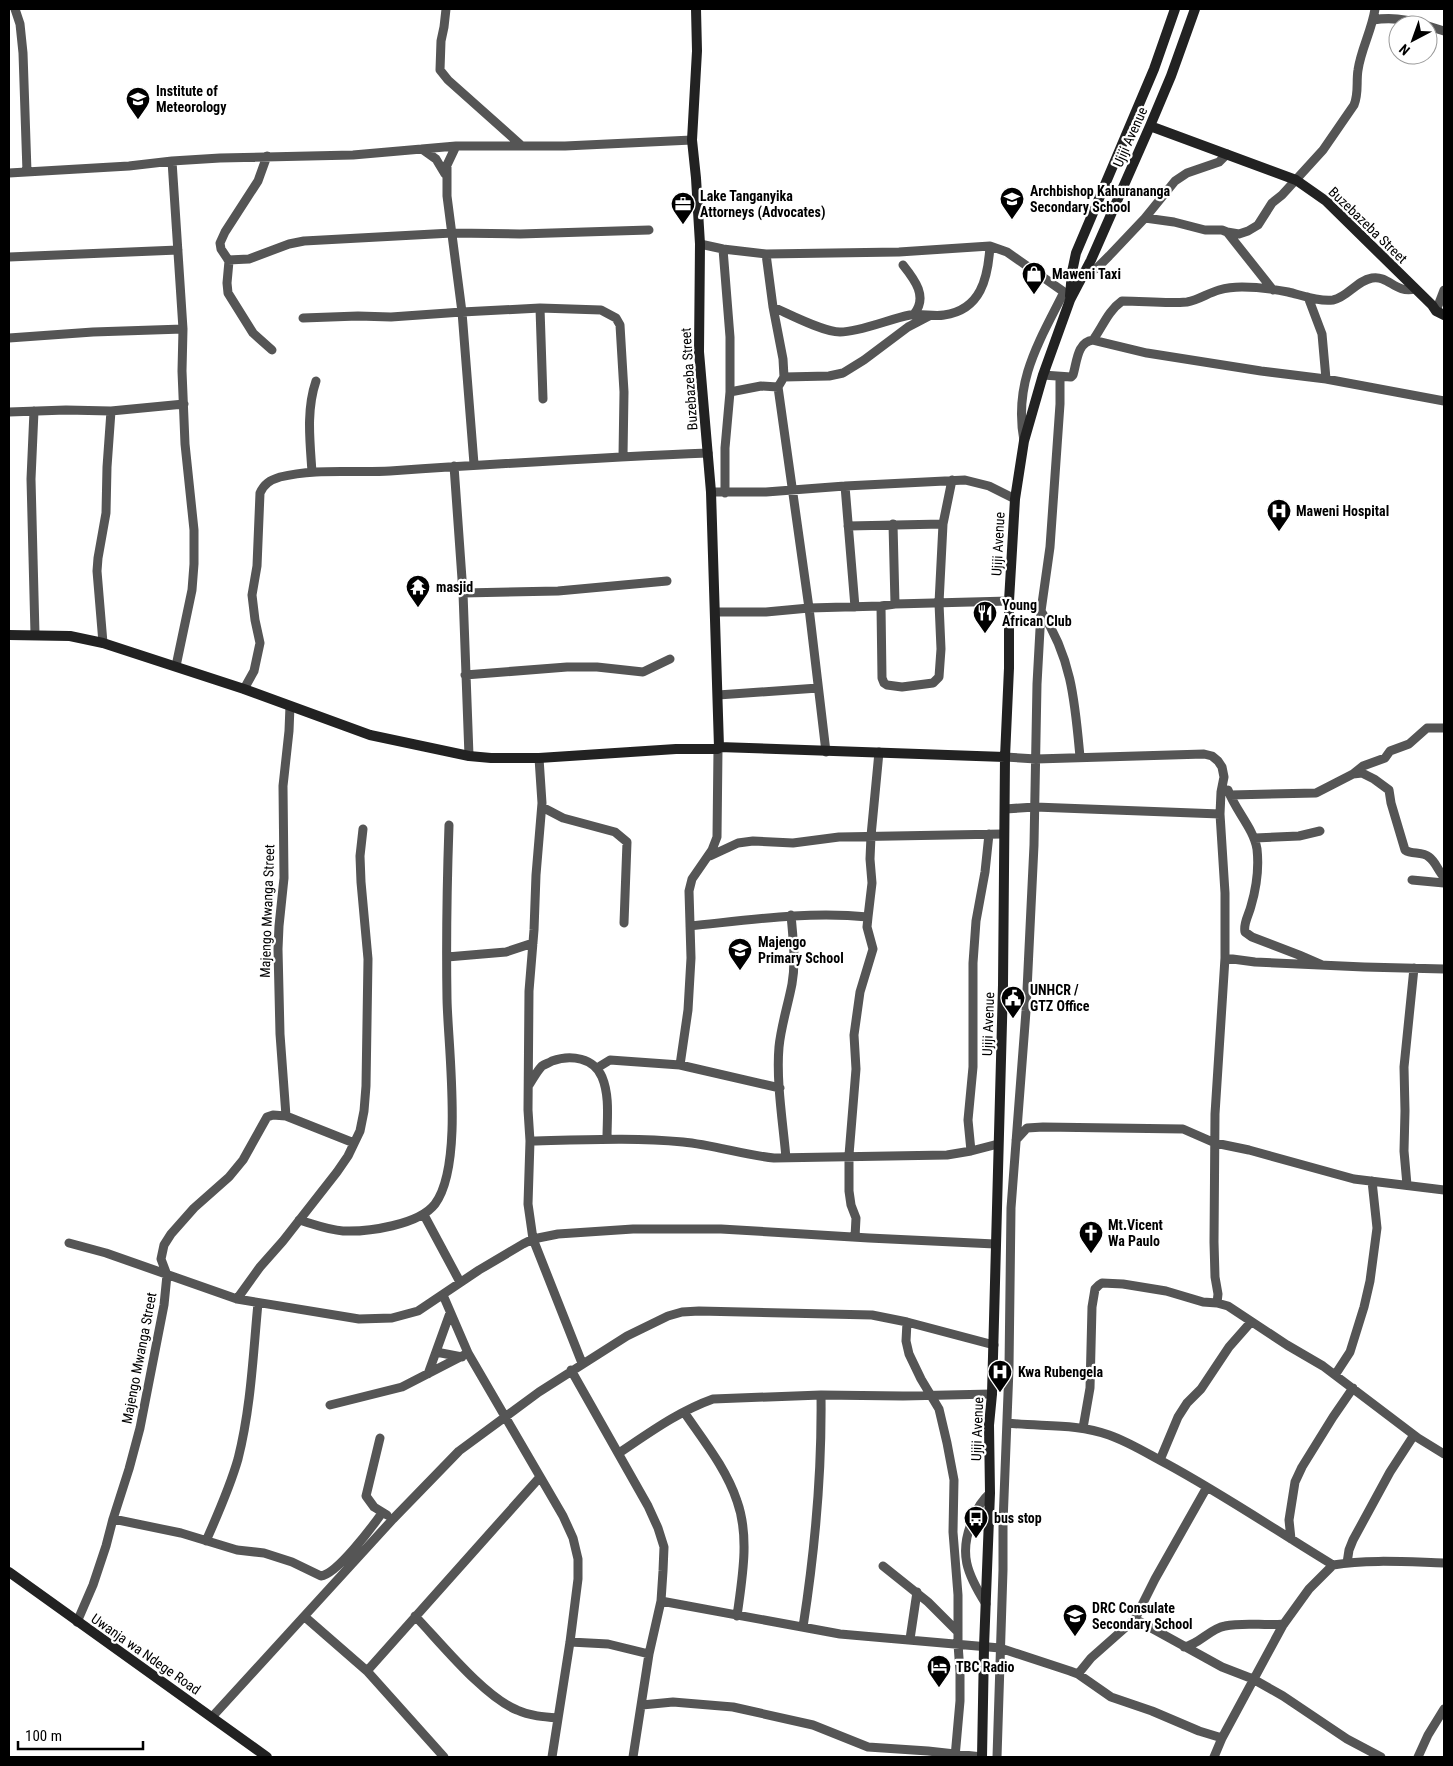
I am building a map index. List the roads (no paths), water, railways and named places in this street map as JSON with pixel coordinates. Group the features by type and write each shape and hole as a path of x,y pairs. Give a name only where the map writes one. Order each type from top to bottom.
{"street":[{"path":"15,9 20,24 23,53 27,172"},
{"path":"446,9 441,41 440,70 448,80 522,146"},
{"name":"Buzebazeba Street","path":"696,9 697,51 692,140 700,244 699,352 711,492 719,748"},
{"name":"Ujiji Avenue","path":"982,1757 990,1493 989,1425 994,1344 1003,975 1003,834 1009,668 1009,601 1014,499 1024,441 1067,296 1076,253 1154,69 1175,9"},
{"name":"Ujiji Avenue","path":"1067,296 1083,277 1171,76 1195,9"},
{"path":"1145,218 1174,222 1205,230 1222,230 1239,234 1258,225 1272,203 1323,150 1358,98 1358,72 1375,9"},
{"path":"1373,20 1388,18"},
{"name":"Buzebazeba Street","path":"1150,126 1296,180 1326,201 1440,313"},
{"path":"9,173 267,156 353,155 456,146 566,146 692,140"},
{"path":"456,146 447,165 446,174 462,312 474,464"},
{"path":"422,148 436,159 446,174"},
{"path":"1083,277 1098,267 1109,256 1145,218 1168,188 1180,176 1219,162 1227,154"},
{"path":"267,156 258,181 222,238 221,249 230,266 227,283 228,293 253,333 272,350"},
{"path":"172,161 182,329 184,444 194,530 194,577 186,625 176,666"},
{"path":"228,260 249,258 304,240 452,234 649,230"},
{"path":"1227,232 1273,290"},
{"path":"700,244 766,254 899,252 990,246 1007,252 1067,296 1029,364 1022,397 1021,418 1024,441"},
{"path":"773,307 800,320 837,332 848,331 914,314 944,315 956,312 965,309 973,302 985,280 990,246"},
{"path":"723,249 730,337 730,392 725,448 725,493"},
{"path":"9,257 178,250"},
{"path":"766,254 773,307 783,358 784,377 778,387 809,608 826,752"},
{"path":"903,265 915,281 920,296 920,306 914,314"},
{"path":"1093,340 1108,314 1122,301 1187,302 1218,290 1234,288 1273,290 1334,300 1371,278 1382,279 1404,291 1414,289"},
{"path":"1440,313 1444,290"},
{"path":"1308,297 1322,334 1326,379"},
{"path":"540,308 543,399"},
{"path":"303,318 358,316 391,318 540,308 600,310 609,313 616,318 621,333 624,392 623,456"},
{"path":"784,377 829,376 842,373 864,360 908,327 930,315"},
{"path":"9,338 93,332 182,329"},
{"path":"1043,375 1068,378 1073,375 1077,357 1082,347 1085,342 1093,340 1147,353 1326,379 1444,401"},
{"path":"997,1757 1011,1208 1026,1011 1036,807 1037,684 1041,611 1050,547 1060,404 1060,377"},
{"path":"312,472 310,409 311,395 316,381"},
{"path":"730,392 761,386 778,387"},
{"path":"9,412 111,411 184,404"},
{"path":"34,411 31,478 35,634"},
{"path":"103,643 97,571 106,513 111,411"},
{"path":"244,689 254,670 260,643 252,595 257,566 260,493 263,486 274,479 312,472 388,471 474,464 708,453"},
{"path":"454,466 463,593 469,756"},
{"path":"711,492 766,492 952,480 976,482 1001,491 1014,499"},
{"path":"881,606 882,678 884,683 902,687 933,683 939,677 941,649 939,603 943,524 952,480"},
{"path":"845,486 856,607"},
{"path":"893,524 895,604"},
{"path":"848,526 943,524"},
{"path":"463,593 558,591 667,581"},
{"path":"715,612 766,612 895,604 1009,601"},
{"path":"1041,611 1057,637 1071,678 1080,757"},
{"path":"9,635 70,636 103,643 244,689 370,735 469,756 539,758 719,748 879,752 1036,759 1204,754 1212,756 1222,767 1230,795 1242,819 1255,838 1257,850 1256,875 1251,909 1246,922 1245,932 1252,938 1322,965"},
{"path":"465,675 567,667 597,667 643,672 670,659"},
{"path":"718,695 818,688"},
{"name":"Majengo Mwanga Street","path":"78,1622 106,1546 112,1519 130,1469 140,1428 164,1305 167,1275 161,1259 164,1245 194,1208 229,1177 243,1160 267,1117 273,1115 286,1116 282,1067 278,949 284,878 282,786 290,706"},
{"path":"1230,795 1316,792 1352,774 1363,766 1385,758 1390,751 1409,744 1427,728 1444,728"},
{"path":"680,1065 688,1010 691,958 688,891 692,879 712,850 716,838 719,748"},
{"path":"855,1237 856,1218 851,1206 849,1191 849,1155 856,1068 854,1035 860,992 873,949 868,927 868,917 872,883 871,836 879,752"},
{"path":"539,758 542,807 529,992 528,1086 530,1141 528,1204 533,1240 582,1363"},
{"path":"1352,774 1362,773 1390,790 1391,802 1405,850 1409,853 1424,854 1430,857 1444,877"},
{"path":"1217,1303 1214,1242 1215,1143 1217,1064 1222,1023 1225,958 1225,893 1220,814 1220,792 1224,777"},
{"path":"542,807 563,818 615,832 627,842 624,923"},
{"path":"1004,808 1036,807 1220,814"},
{"path":"299,1220 341,1230 359,1231 391,1226 424,1215 434,1206 441,1194 449,1167 451,1147 447,957 449,825"},
{"path":"237,1299 260,1267 337,1172 360,1130 366,1086 368,959 360,856 363,829"},
{"path":"1255,838 1299,836 1320,831"},
{"path":"971,1151 968,1120 974,1067 973,963 976,920 986,872 989,834"},
{"path":"707,857 745,842 793,842 871,836 1003,834"},
{"path":"1412,880 1444,883"},
{"path":"690,926 791,916 839,914 868,917"},
{"path":"786,1158 780,1088 779,1049 782,1026 792,983 794,960 791,916"},
{"path":"447,957 506,952 533,943"},
{"path":"1225,958 1255,962 1444,969"},
{"path":"1407,1185 1404,1151 1404,1068 1414,968"},
{"path":"528,1086 543,1065 556,1060 568,1058 591,1063 602,1076 606,1094 607,1138"},
{"path":"597,1068 610,1060 680,1065 780,1088"},
{"path":"286,1116 354,1143"},
{"path":"1016,1140 1027,1128 1183,1128 1215,1143 1249,1150 1354,1179 1444,1190"},
{"path":"530,1141 607,1138 684,1142 752,1156 786,1158 849,1155 877,1157 947,1155 998,1144"},
{"path":"1335,1375 1350,1352 1364,1307 1374,1255 1376,1228 1372,1181"},
{"path":"424,1215 460,1282"},
{"path":"69,1243 106,1253 237,1299 359,1319 392,1318 418,1311 460,1282 533,1240 558,1234 680,1228 995,1244"},
{"path":"1083,1428 1090,1388 1090,1330 1095,1289 1102,1283 1123,1284 1166,1291 1203,1302 1228,1306 1335,1375 1414,1435 1444,1454"},
{"path":"443,1295 465,1355 505,1415 563,1516 573,1538 578,1559 578,1579 570,1642 552,1757"},
{"path":"206,1541 225,1498 238,1459 250,1388 258,1303"},
{"path":"212,1717 393,1519 459,1451 505,1415 571,1370 642,1328 682,1312 722,1310 872,1315 994,1344"},
{"path":"428,1374 450,1313"},
{"path":"907,1322 906,1341 909,1354 921,1379 939,1408 954,1480 952,1532 958,1595 960,1672 956,1756"},
{"path":"1160,1460 1178,1417 1187,1403 1201,1389 1229,1347 1251,1322"},
{"path":"436,1352 465,1355"},
{"path":"330,1406 402,1387 465,1355"},
{"path":"571,1370 648,1506 664,1547 661,1601 649,1654 633,1757"},
{"path":"1291,1539 1289,1520 1295,1482 1302,1467 1353,1388"},
{"path":"619,1453 696,1405 713,1399 821,1395 992,1394"},
{"path":"803,1627 821,1470 821,1395"},
{"path":"684,1412 724,1472 738,1502 742,1523 743,1548 737,1616"},
{"path":"1007,1423 1083,1428 1108,1435 1160,1460 1207,1487 1333,1565"},
{"path":"1347,1563 1348,1550 1352,1540 1390,1472 1414,1435"},
{"path":"380,1438 366,1496 369,1502 393,1519"},
{"path":"367,1671 540,1477"},
{"path":"1078,1674 1091,1658 1135,1620 1207,1487"},
{"path":"986,1604 971,1578 966,1565 964,1550 966,1538 975,1514 982,1501 990,1493"},
{"path":"112,1519 166,1530 237,1550 264,1553 292,1562 314,1574 325,1575 347,1555 382,1513"},
{"path":"1214,1757 1253,1679 1284,1624 1309,1589 1333,1565 1347,1563 1444,1563"},
{"path":"883,1566 917,1592 958,1632"},
{"name":"Uwanja wa Ndege Road","path":"9,1572 267,1757"},
{"path":"910,1639 917,1592"},
{"path":"661,1601 737,1616 860,1636 1000,1648 1078,1674 1111,1696 1199,1731 1222,1738"},
{"path":"415,1616 465,1669 502,1702 516,1710 529,1714 558,1718"},
{"path":"305,1617 367,1671 444,1757"},
{"path":"1135,1620 1222,1667 1253,1679 1283,1696 1347,1739 1381,1757"},
{"path":"1184,1647 1191,1646 1225,1626 1284,1624"},
{"path":"570,1642 608,1644 649,1654"},
{"path":"642,1704 674,1702 734,1707 813,1726 868,1747 982,1757"},
{"path":"1418,1757 1428,1735 1444,1709"},
{"path":"865,1757 868,1747"}],"place":[{"name":"Institute of Meteorology","path":"138,120"},
{"name":"Archbishop Kahurananga Secondary School","path":"1012,220"},
{"name":"Lake Tanganyika Attorneys (Advocates)","path":"683,225"},
{"name":"Maweni Taxi","path":"1034,295"},
{"name":"Maweni Hospital","path":"1279,532"},
{"name":"masjid","path":"418,608"},
{"name":"Young African Club","path":"985,634"},
{"name":"Majengo Primary School","path":"740,971"},
{"name":"UNHCR / GTZ Office","path":"1013,1019"},
{"name":"Mt.Vicent Wa Paulo","path":"1091,1254"},
{"name":"Kwa Rubengela","path":"1000,1393"},
{"name":"bus stop","path":"976,1539"},
{"name":"DRC Consulate Secondary School","path":"1075,1637"},
{"name":"TBC Radio","path":"939,1688"}]}
